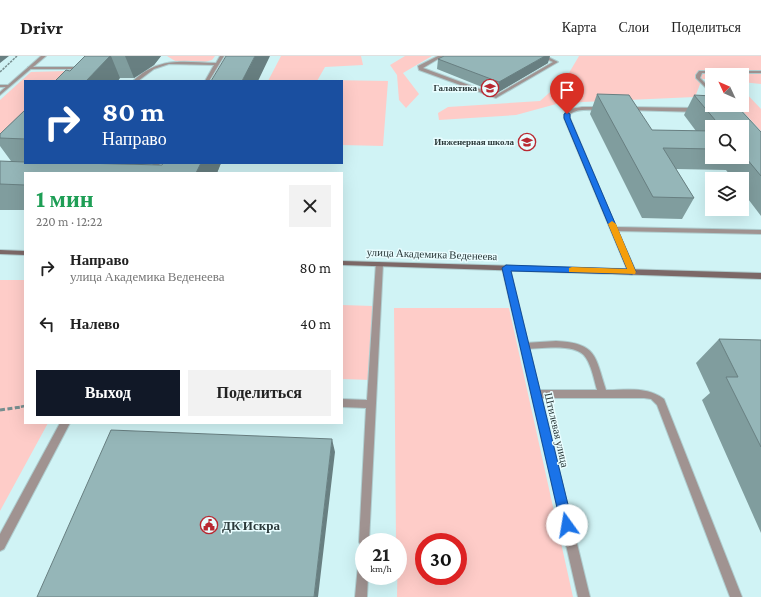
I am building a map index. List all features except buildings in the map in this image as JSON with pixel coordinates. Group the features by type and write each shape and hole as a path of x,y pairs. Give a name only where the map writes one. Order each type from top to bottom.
{"street":[{"path":"0,94 44,56"},
{"path":"208,80 222,56"},
{"path":"437,57 420,67 421,69 496,97 556,62 542,56"},
{"path":"77,76 90,62"},
{"path":"136,80 152,68 169,63 217,64"},
{"path":"30,68 84,68"},
{"path":"705,72 701,72 698,75 698,78 705,86"},
{"path":"749,72 761,72"},
{"path":"0,86 8,86"},
{"path":"605,109 572,110 567,114 567,118 632,272"},
{"path":"620,109 704,110"},
{"path":"614,229 761,232"},
{"path":"0,252 24,253"},
{"name":"улица Академика Веденеева","path":"343,263 761,276"},
{"path":"364,533 379,264"},
{"name":"Штилевая улица","path":"506,268 584,597"},
{"path":"524,346 573,346 586,351 590,357 603,394"},
{"path":"536,394 644,394 653,396 661,402 736,597"},
{"path":"343,403 371,404"},
{"path":"0,545 63,424"},
{"path":"361,597 362,585"}],"path":[{"path":"0,72 17,56"},
{"path":"0,410 24,406"}],"shaded area":[{"path":"167,56 215,56 212,60 193,65 184,65"},
{"path":"281,56 361,56 363,65 325,67 318,80 269,80"},
{"path":"405,56 432,56 403,73 419,94 406,108 399,100 397,75 390,65"},
{"path":"579,56 761,56 761,84 749,83 749,68 705,68 705,79 702,79 695,97 560,103 516,115 439,120 438,113 448,107 540,101 566,78"},
{"path":"67,71 59,80 24,80 24,119 0,146 0,100 31,72"},
{"path":"343,80 388,81 383,146 343,145"},
{"path":"749,96 761,109 761,131 743,112 749,112"},
{"path":"0,280 24,280 24,424 47,424 0,511"},
{"path":"343,305 373,306 371,380 343,379"},
{"path":"394,308 509,308 573,597 397,597 397,585 407,585 407,533 396,533"}],"slow traffic":[{"path":"572,270 632,272 612,224"}],"place":[{"name":"Галактика","path":"490,88"},
{"name":"Инженерная школа","path":"527,142"},
{"name":"ДК Искра","path":"209,525"}],"route":[{"path":"567,114 567,118 632,272 506,268 567,525"}]}
